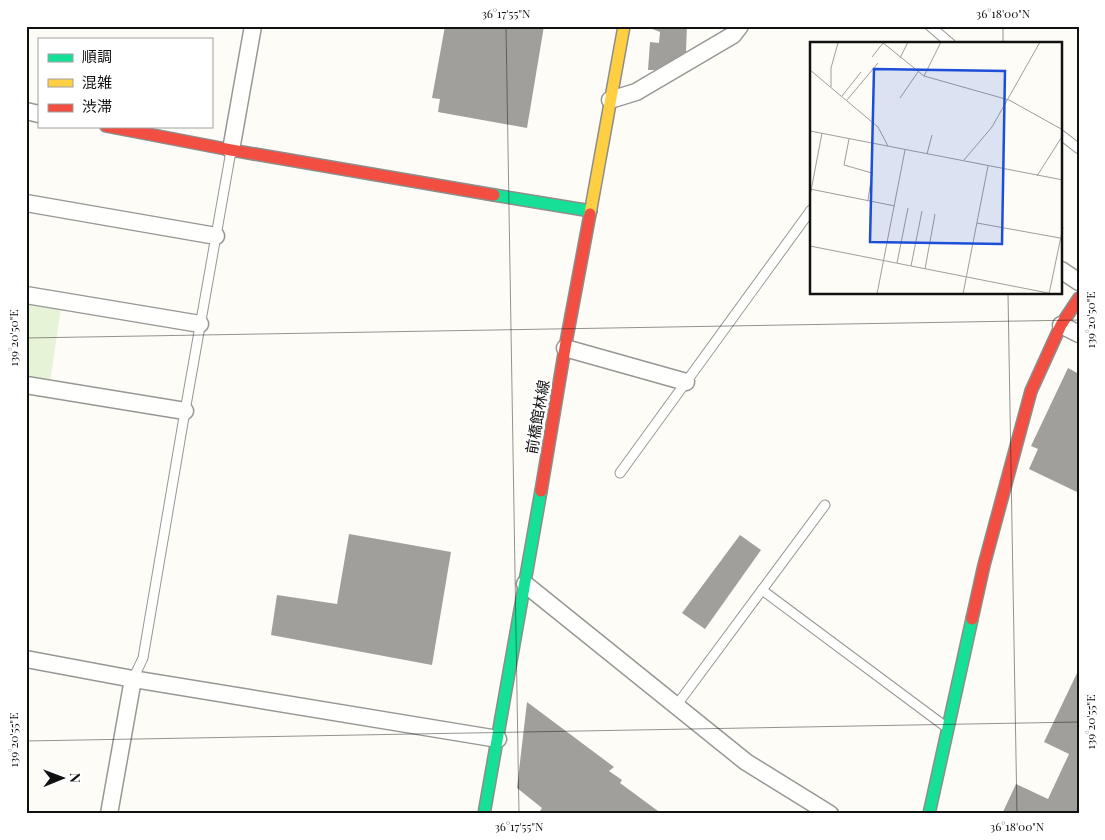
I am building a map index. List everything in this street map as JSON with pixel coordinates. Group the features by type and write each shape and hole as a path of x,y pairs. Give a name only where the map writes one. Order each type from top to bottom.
{"street":[{"path":"231,150 253,26"},
{"name":"前橋館林線","path":"484,814 565,348 624,26"},
{"path":"610,100 636,92 733,35 740,26"},
{"path":"116,128 231,150 591,212"},
{"path":"26,203 216,236"},
{"path":"1062,271 1079,282"},
{"path":"26,295 200,324"},
{"path":"929,814 984,565 1031,391 1061,325 1079,298"},
{"path":"1061,325 1079,334"},
{"path":"565,348 686,382"},
{"path":"26,385 184,411"},
{"path":"525,584 746,762 830,814"},
{"path":"26,659 133,679 498,739"},
{"path":"109,814 133,679"}],"lane":[{"path":"930,26 950,42"},
{"path":"1062,136 1079,149"},
{"path":"133,679 143,658 184,411 231,150"},
{"path":"620,473 810,211"},
{"path":"676,706 825,505"},
{"path":"762,590 948,728"}],"green space":[{"path":"31,295 62,301 49,389 26,385 26,325"}],"building":[{"path":"445,26 544,26 527,128 438,112 440,99 432,98"},
{"path":"645,26 687,26 686,52 655,70 648,70 650,42 659,43 660,32"},
{"path":"1068,368 1079,374 1079,493 1029,469 1038,449 1031,446"},
{"path":"349,534 451,552 432,665 271,635 277,595 337,604"},
{"path":"740,535 761,550 705,629 682,613"},
{"path":"1079,669 1079,814 1002,814 1016,784 1048,799 1069,754 1044,742"},
{"path":"527,702 614,767 609,771 622,780 620,783 662,814 538,814 542,808 517,788"}],"traffic: fast":[{"path":"494,195 591,211"},
{"path":"484,814 541,491"},
{"path":"929,814 972,619"}],"traffic: slow":[{"path":"590,214 624,26"}],"traffic: jam":[{"path":"116,128 231,150 494,195"},
{"path":"541,491 590,214"},
{"path":"972,619 984,565 1031,391 1061,325 1079,298"}]}
